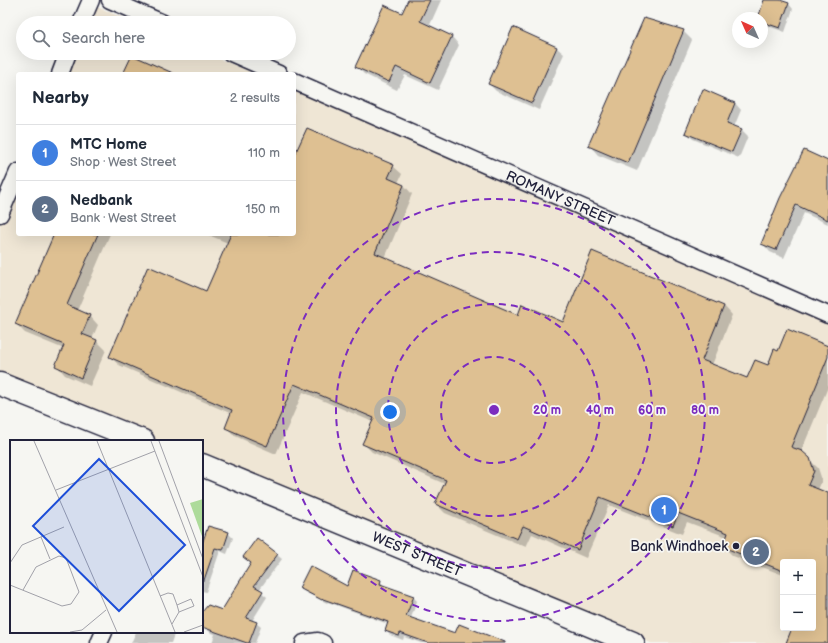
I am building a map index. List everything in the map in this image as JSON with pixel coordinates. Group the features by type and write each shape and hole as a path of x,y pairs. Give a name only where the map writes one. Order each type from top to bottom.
{"street":[{"path":"84,16 91,0"},
{"path":"110,0 146,16"},
{"path":"61,72 65,60"},
{"path":"247,60 274,72"},
{"name":"ROMANY STREET","path":"296,82 828,315"},
{"path":"0,214 16,177"},
{"path":"0,384 140,440"},
{"name":"WEST STREET","path":"203,465 633,643"},
{"path":"99,643 104,633"},
{"path":"304,643 318,641 323,643"}],"shaded area":[{"path":"90,4 118,16 85,16"},
{"path":"66,60 222,60 250,72 61,72"},
{"path":"296,91 828,316 828,643 651,643 203,465 203,440 140,440 0,384 0,214 16,177 16,236 296,236"}],"building":[{"path":"408,0 430,0 420,21 452,36 430,83 396,67 389,82 355,67 384,5 402,13"},
{"path":"764,0 780,0 789,3 780,28 768,24 768,12 760,12"},
{"path":"644,18 684,30 628,163 588,146"},
{"path":"513,27 557,47 532,103 488,84"},
{"path":"130,60 143,60 170,72 124,72"},
{"path":"703,89 735,103 727,123 742,129 732,152 685,133"},
{"path":"307,128 394,165 388,178 404,185 375,253 518,315 522,304 563,322 592,251 724,306 702,360 747,378 755,360 768,365 774,349 778,351 787,329 828,346 828,357 791,447 802,451 810,458 814,471 808,485 828,493 828,643 786,643 791,631 816,631 816,559 780,559 780,570 723,547 728,533 678,513 673,526 600,497 578,550 523,526 517,539 435,504 446,480 362,444 374,418 294,384 267,446 225,428 232,410 109,357 148,266 206,291 230,236 296,236 296,152"},
{"path":"804,150 828,161 828,220 796,205 776,250 761,244 780,198"},
{"path":"53,236 97,236 67,305 90,315 82,334 97,340 81,378 55,366 64,345 15,324"},
{"path":"208,526 229,532 223,550 215,548 204,580 203,580 203,541"},
{"path":"257,538 278,554 254,586 263,591 246,618 257,622 249,643 203,627 203,611 208,605 222,610 251,563 243,557"},
{"path":"310,566 347,586 353,570 381,580 380,584 414,596 406,616 455,633 459,624 505,643 428,643 400,633 399,636 385,631 388,622 323,599 322,600 299,588"}],"place":[{"name":"MTC Home","path":"664,510"},
{"name":"Bank Windhoek","path":"736,546"},
{"name":"Nedbank","path":"756,552"}]}
